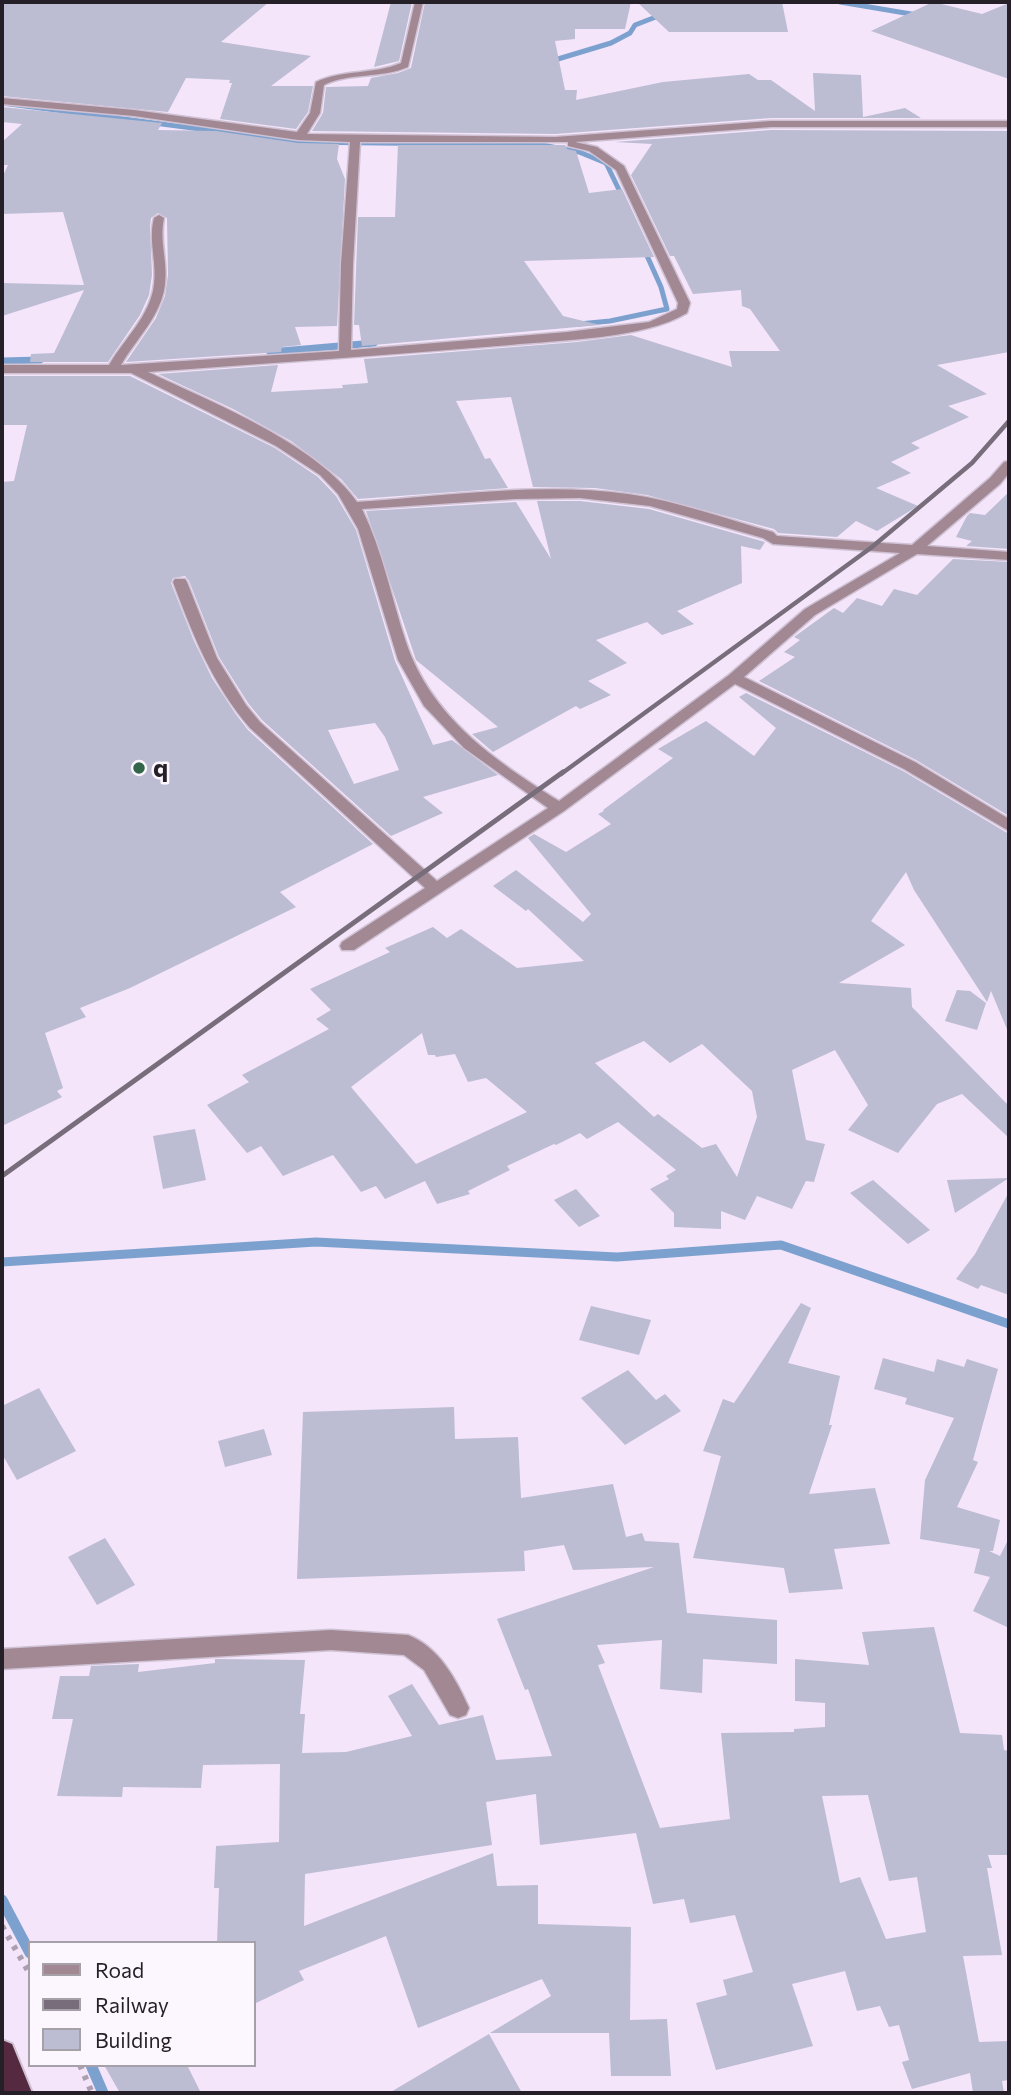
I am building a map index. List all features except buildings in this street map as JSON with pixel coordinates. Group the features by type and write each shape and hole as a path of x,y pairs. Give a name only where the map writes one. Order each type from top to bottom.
{"highway":[{"path":"2,2054 18,2093"}],"street":[{"path":"298,136 311,124 317,111 319,84 334,79 382,74 405,65 419,2"},
{"path":"2,101 134,113 298,136 355,139 555,140 771,124 1009,124"},
{"path":"345,354 347,264 355,139"},
{"path":"2,369 133,369 566,336 650,325 668,320 683,311 684,303 620,168 593,149 555,140"},
{"path":"112,370 149,314 157,295 160,283 154,232 159,218"},
{"path":"133,369 304,457 327,473 354,506 382,578 405,661 421,691 475,751 559,808"},
{"path":"348,946 559,808 734,678 810,611 916,549 995,481 1009,465"},
{"path":"354,506 556,494 614,496 648,502 768,536 773,540 1009,556"},
{"path":"180,582 211,662 233,701 255,725 435,888"},
{"path":"734,678 931,776 1009,826"},
{"path":"2,1658 331,1640 408,1645 432,1663 458,1708"}],"path":[{"path":"2,1926 28,1971"},
{"path":"81,2067 92,2093"}],"waterway":[{"path":"548,62 611,43 630,33 635,25 661,15 673,2"},
{"path":"840,2 917,15"},
{"path":"2,103 299,142 542,145 579,152 606,163 623,198"},
{"path":"579,324 610,321 667,309 661,287 644,249"},
{"path":"270,352 374,343"},
{"path":"2,361 40,360"},
{"path":"2,1262 316,1242 617,1257 781,1245 1009,1324"},
{"path":"2,1900 28,1949"},
{"path":"92,2067 103,2093"}],"railway":[{"path":"561,774 872,547 972,463 1009,421"},
{"path":"2,1176 563,772"}],"place":[{"name":"q","path":"139,768"}]}
